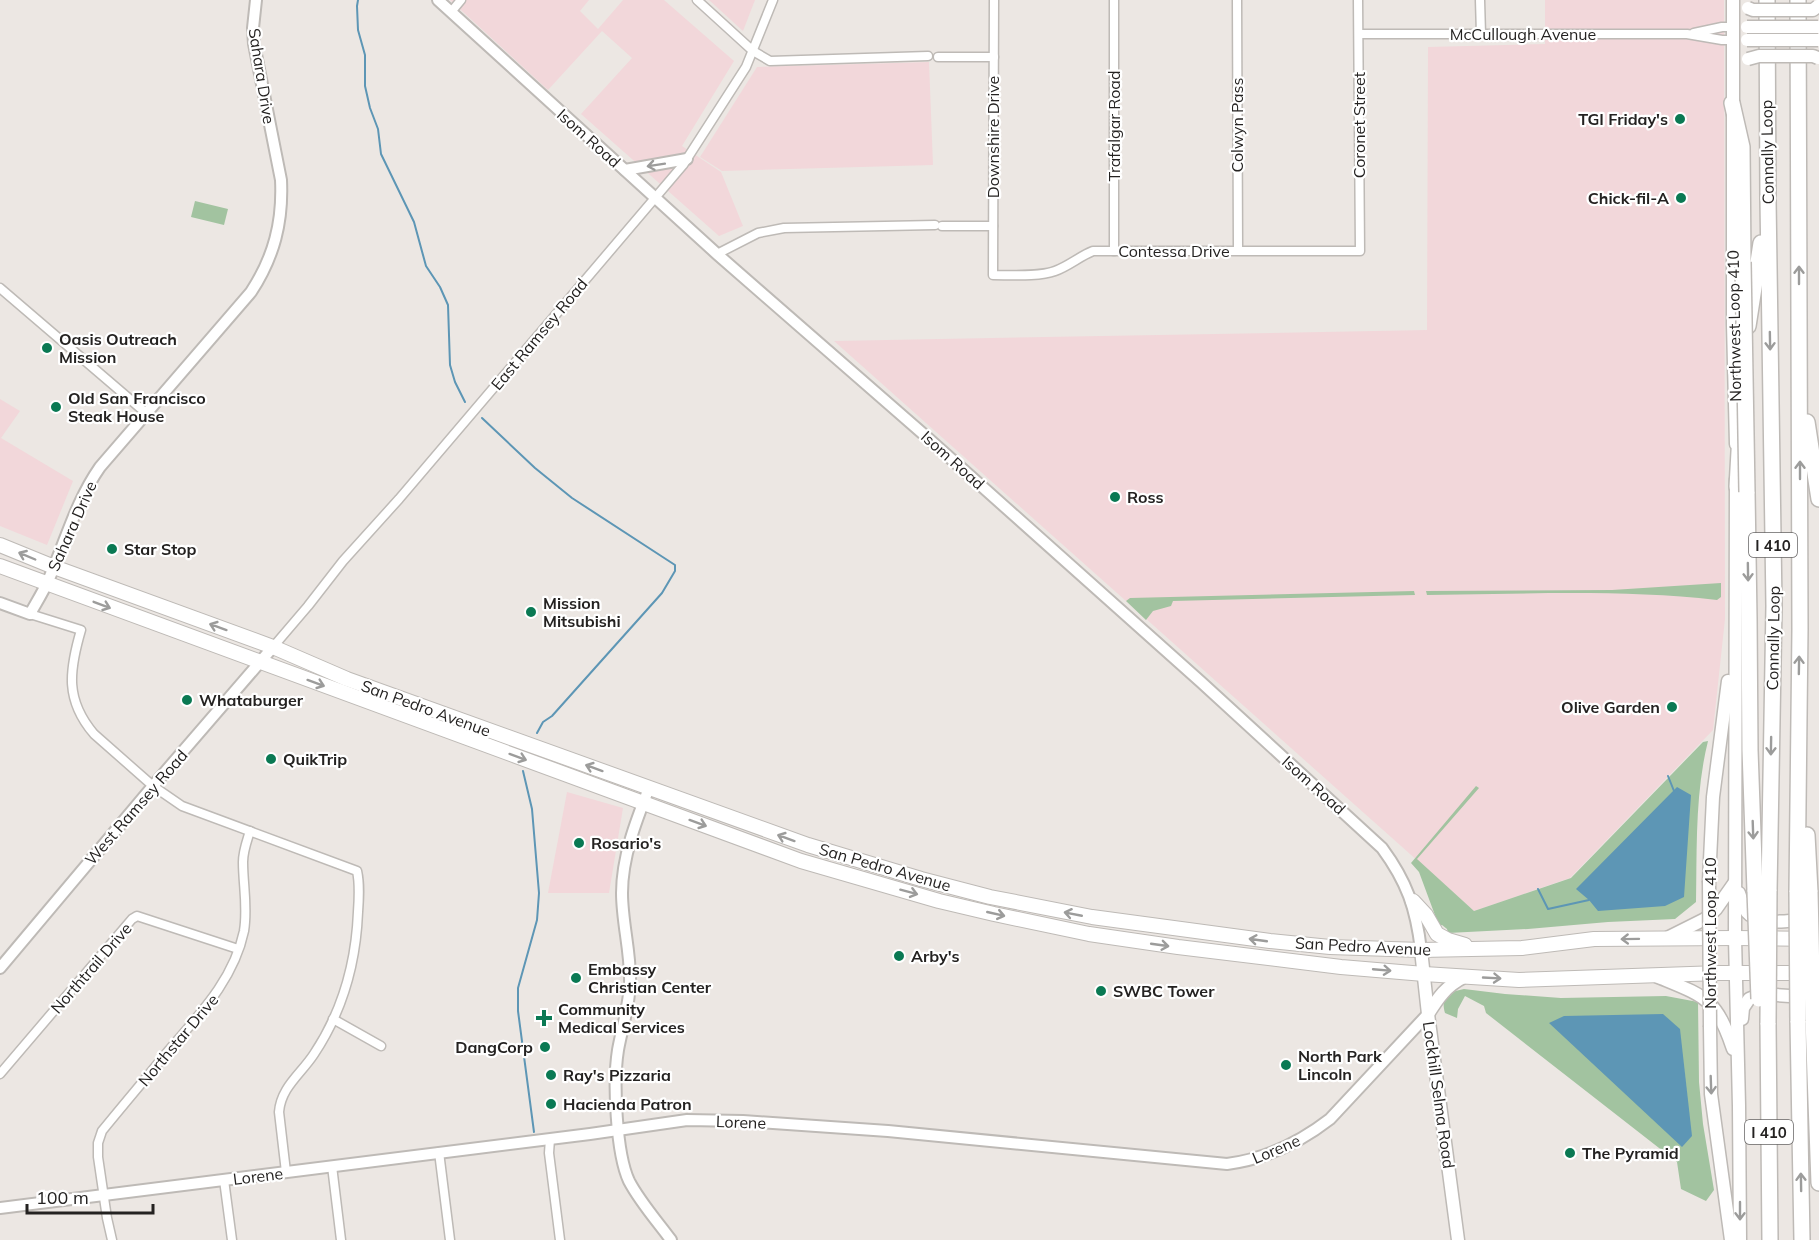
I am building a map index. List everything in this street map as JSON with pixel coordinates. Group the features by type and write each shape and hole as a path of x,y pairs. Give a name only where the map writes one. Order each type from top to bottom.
{"highway":[{"name":"Connally Loop","path":"1762,891 1774,606 1767,0"},
{"name":"Connally Loop","path":"1798,0 1799,690 1804,892 1810,1015"},
{"path":"1732,103 1742,147 1742,490 1749,618 1749,750 1762,891 1770,1240"},
{"path":"1742,490 1749,322 1768,199"},
{"path":"1799,326 1806,414 1819,499"},
{"path":"1810,1015 1819,1183"},
{"name":"I 410","path":"1802,1240 1810,1015"}],"main road":[{"name":"Northwest Loop 410","path":"1733,0 1733,324 1742,490 1735,626 1735,938 1740,1240"},
{"path":"1744,4 1753,10 1813,10 1818,6"},
{"name":"McCullough Avenue","path":"1733,27 1747,34"},
{"name":"McCullough Avenue","path":"1733,40 1747,34 1818,33"},
{"path":"1732,83 1738,69 1748,59 1759,56 1813,56 1818,59"},
{"name":"San Pedro Avenue","path":"0,545 273,647 336,674 449,716 808,845 921,879 998,899 1131,923 1330,947 1421,950 1522,948 1594,939 1819,939"},
{"name":"San Pedro Avenue","path":"0,566 801,861 984,911 1129,940 1264,958 1464,977 1519,980 1736,973 1819,973"},
{"name":"Northwest Loop 410","path":"1731,1240 1711,1094 1709,881 1713,797 1735,626"},
{"path":"444,730 449,716"},
{"path":"1736,881 1744,908 1748,914 1758,919 1766,921 1800,920 1819,912"},
{"path":"1667,938 1705,919 1716,909 1736,881"},
{"path":"1413,901 1426,915 1437,934 1475,949"},
{"path":"1102,936 1105,919"},
{"path":"1129,940 1131,923"},
{"name":"Lockhill Selma Road","path":"1421,950 1458,1240"},
{"path":"1656,976 1706,999 1726,1025 1737,1061"},
{"path":"1428,1014 1443,991 1450,984 1464,977"},
{"path":"1737,1061 1743,1008 1749,999 1761,994 1805,997 1810,1015"}],"street":[{"name":"Sahara Drive","path":"30,614 47,583 88,484 100,467 251,292 268,263 276,240 280,217 281,180 254,44 256,0"},
{"name":"Isom Road","path":"438,0 717,254 921,432 1382,848 1396,867 1413,901 1421,950"},
{"path":"451,12 461,0"},
{"path":"697,0 753,51 770,61 928,56"},
{"name":"East Ramsey Road","path":"273,647 342,561 399,499 687,159 746,67 773,0"},
{"name":"Downshire Drive","path":"993,275 994,0"},
{"name":"Trafalgar Road","path":"1114,0 1114,251"},
{"name":"Colwyn Pass","path":"1237,0 1238,250"},
{"name":"Coronet Street","path":"1358,0 1360,251"},
{"path":"1480,0 1481,34"},
{"name":"McCullough Avenue","path":"1687,34 1733,27"},
{"name":"McCullough Avenue","path":"1359,34 1687,34 1733,40"},
{"path":"938,57 994,57"},
{"path":"625,170 687,159"},
{"path":"717,254 758,234 784,228 993,226"},
{"name":"Contessa Drive","path":"993,275 1042,274 1056,271 1083,254 1093,251 1360,251"},
{"path":"1,292 146,413"},
{"path":"0,603 81,630 71,675 78,710 94,734 153,786 182,807 357,871 358,933 347,984 326,1035 312,1057 284,1091 280,1103 286,1172"},
{"name":"West Ramsey Road","path":"0,968 273,647"},
{"path":"649,788 628,847 622,878 622,903 630,982 616,1068 615,1091 622,1154 629,1180 671,1240"},
{"name":"Northstar Drive","path":"112,1240 98,1157 98,1143 102,1131 220,989 244,931 246,899 243,861 250,831"},
{"name":"Northtrail Drive","path":"0,1074 132,919 137,916 238,949"},
{"name":"Lorene","path":"0,1208 687,1120 743,1121 888,1131 1227,1164 1246,1162 1280,1150 1312,1133 1330,1119 1428,1014"},
{"path":"333,1019 381,1046"},
{"path":"550,1139 549,1153 560,1240"},
{"path":"439,1152 450,1240"},
{"path":"332,1167 342,1240"},
{"path":"225,1180 232,1240"}],"shaded area":[{"path":"450,0 589,0 580,11 598,29 623,0 664,0 734,61 682,146 721,172 743,226 719,236 581,114 632,58 602,31 548,90"},
{"path":"709,0 755,0 743,31"},
{"path":"1545,0 1724,0 1725,619 1713,730 1570,878 1474,911 834,341 1427,330 1428,47 1545,44"},
{"path":"929,62 933,165 722,171 700,157 757,67"},
{"path":"0,399 20,411 1,438 73,481 47,545 0,526"},
{"path":"567,792 623,808 609,893 548,893"}],"green space":[{"path":"195,201 228,209 224,225 191,217"},
{"path":"1721,583 1721,597 1717,600 1609,593 1427,595 1426,591 1612,590"},
{"path":"1414,591 1415,595 1173,601 1171,606 1153,611 1146,620 1126,601 1130,598"},
{"path":"1708,741 1699,801 1696,902 1675,919 1448,933 1442,925 1439,926 1419,872 1411,863 1476,786 1479,788 1417,859 1474,911 1571,878 1703,742"},
{"path":"1464,989 1561,998 1666,996 1698,1002 1699,1082 1703,1124 1714,1190 1706,1201 1681,1189 1677,1162 1486,1013 1484,1006 1465,996 1458,1009 1457,1018 1445,1013 1444,1002 1447,996"}],"water":[{"path":"1677,787 1691,795 1684,897 1665,906 1598,911 1576,889"},
{"path":"1663,1014 1680,1029 1692,1136 1682,1147 1549,1023 1564,1016"}],"waterway":[{"path":"358,0 358,30 365,55 365,86 378,129 381,154 414,222 426,266 440,287 448,305 450,365 465,402"},
{"path":"482,418 535,468 572,498 675,565 675,571 662,593 552,716 543,722 537,733"},
{"path":"523,771 532,809 539,893 537,920 518,988 518,1011 534,1132"},
{"path":"1668,776 1674,791"},
{"path":"1538,889 1548,909 1589,900"}],"place":[{"name":"TGI Friday's","path":"1680,119"},
{"name":"Chick-fil-A","path":"1681,198"},
{"name":"Oasis Outreach Mission","path":"47,348"},
{"name":"Old San Francisco Steak House","path":"56,407"},
{"name":"Ross","path":"1115,497"},
{"name":"Star Stop","path":"112,549"},
{"name":"Mission Mitsubishi","path":"531,612"},
{"name":"Whataburger","path":"187,700"},
{"name":"Olive Garden","path":"1672,707"},
{"name":"QuikTrip","path":"271,759"},
{"name":"Rosario's","path":"579,843"},
{"name":"Arby's","path":"899,956"},
{"name":"Embassy Christian Center","path":"576,978"},
{"name":"SWBC Tower","path":"1101,991"},
{"name":"Community Medical Services","path":"544,1018"},
{"name":"DangCorp","path":"545,1047"},
{"name":"North Park Lincoln","path":"1286,1065"},
{"name":"Ray's Pizzaria","path":"551,1075"},
{"name":"Hacienda Patron","path":"551,1104"},
{"name":"The Pyramid","path":"1570,1153"}]}
